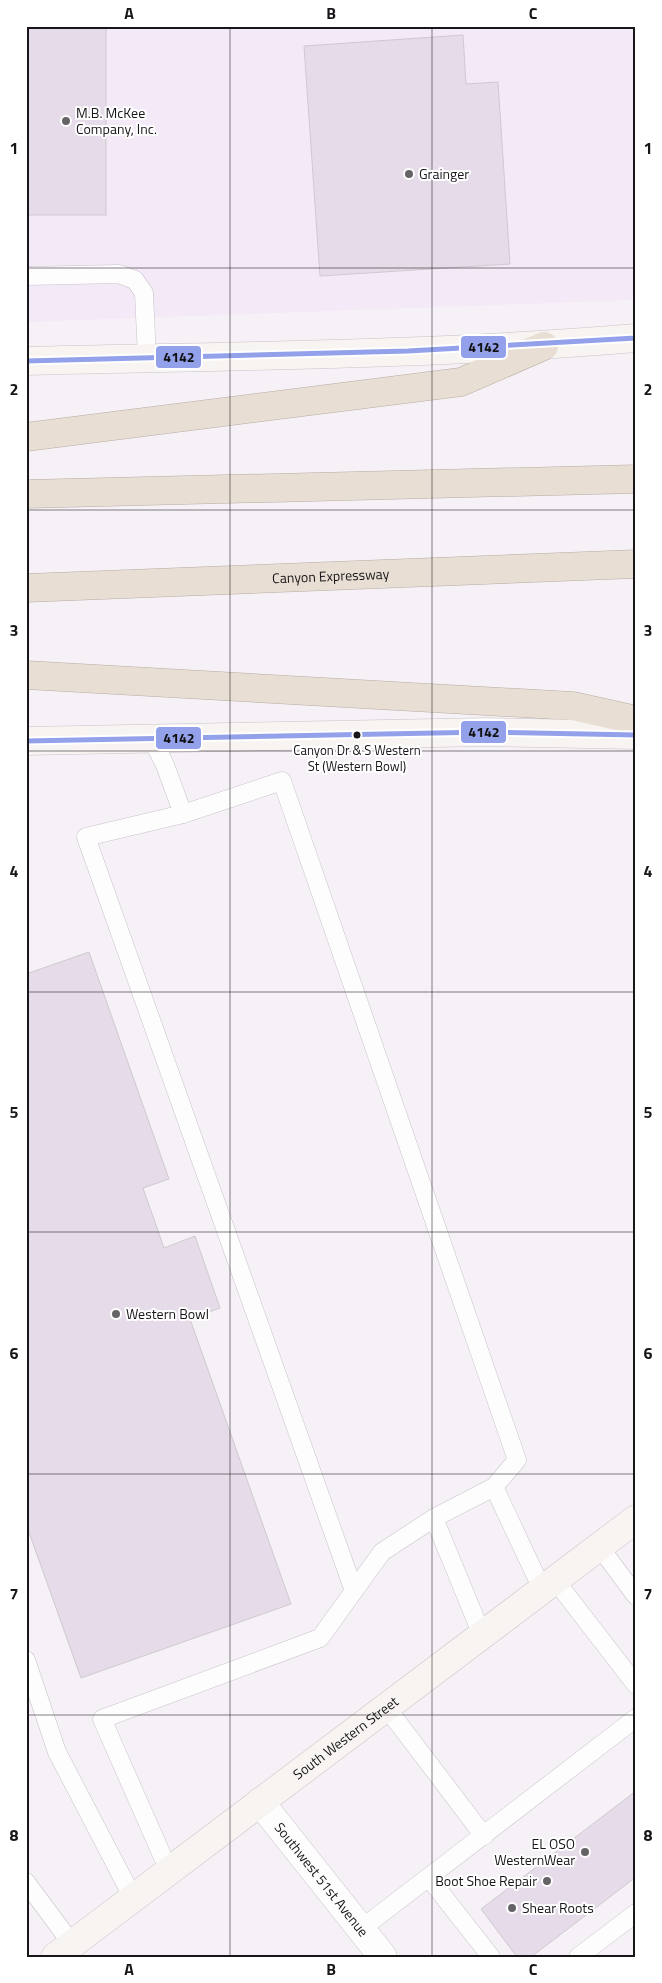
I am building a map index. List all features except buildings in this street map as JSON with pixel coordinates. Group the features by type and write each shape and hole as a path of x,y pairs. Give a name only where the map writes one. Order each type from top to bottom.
{"highway":[{"path":"26,437 460,382 544,346"},
{"path":"26,494 636,479"},
{"name":"Canyon Expressway","path":"26,588 636,564"},
{"path":"26,675 573,706 636,720"}],"main road":[{"path":"26,361 389,353 544,346 636,338"},
{"path":"26,742 487,732 636,735"},
{"name":"South Western Street","path":"64,1950 636,1519"}],"street":[{"name":"Southwest 51st Avenue","path":"260,1802 383,1957"}],"lane":[{"path":"26,276 118,274 135,280 144,293 147,358"},
{"path":"152,739 165,765 183,814"},
{"path":"169,1871 102,1719 320,1638 354,1591 382,1552 434,1518 494,1487 517,1460 282,781 183,814 86,837 354,1591"},
{"path":"494,1487 549,1585 636,1685"},
{"path":"434,1518 482,1635"},
{"path":"599,1546 636,1596"},
{"path":"26,1660 57,1752 133,1898"},
{"path":"386,1707 484,1836"},
{"path":"361,1929 636,1718"},
{"path":"429,1878 491,1957"},
{"path":"26,1882 64,1950"},
{"path":"578,1957 636,1913"}],"shaded area":[{"path":"26,26 636,26 636,300 26,322"}],"transit line":[{"name":"4142","path":"26,361 408,351 636,338"},
{"name":"4142","path":"26,741 487,732 636,735"}],"place":[{"name":"M.B. McKee Company, Inc.","path":"66,121"},
{"name":"Grainger","path":"409,174"},
{"name":"Canyon Dr & S Western St (Western Bowl)","path":"357,735"},
{"name":"Western Bowl","path":"116,1314"},
{"name":"EL OSO WesternWear","path":"585,1852"},
{"name":"Boot Shoe Repair","path":"547,1881"},
{"name":"Shear Roots","path":"512,1908"}]}
